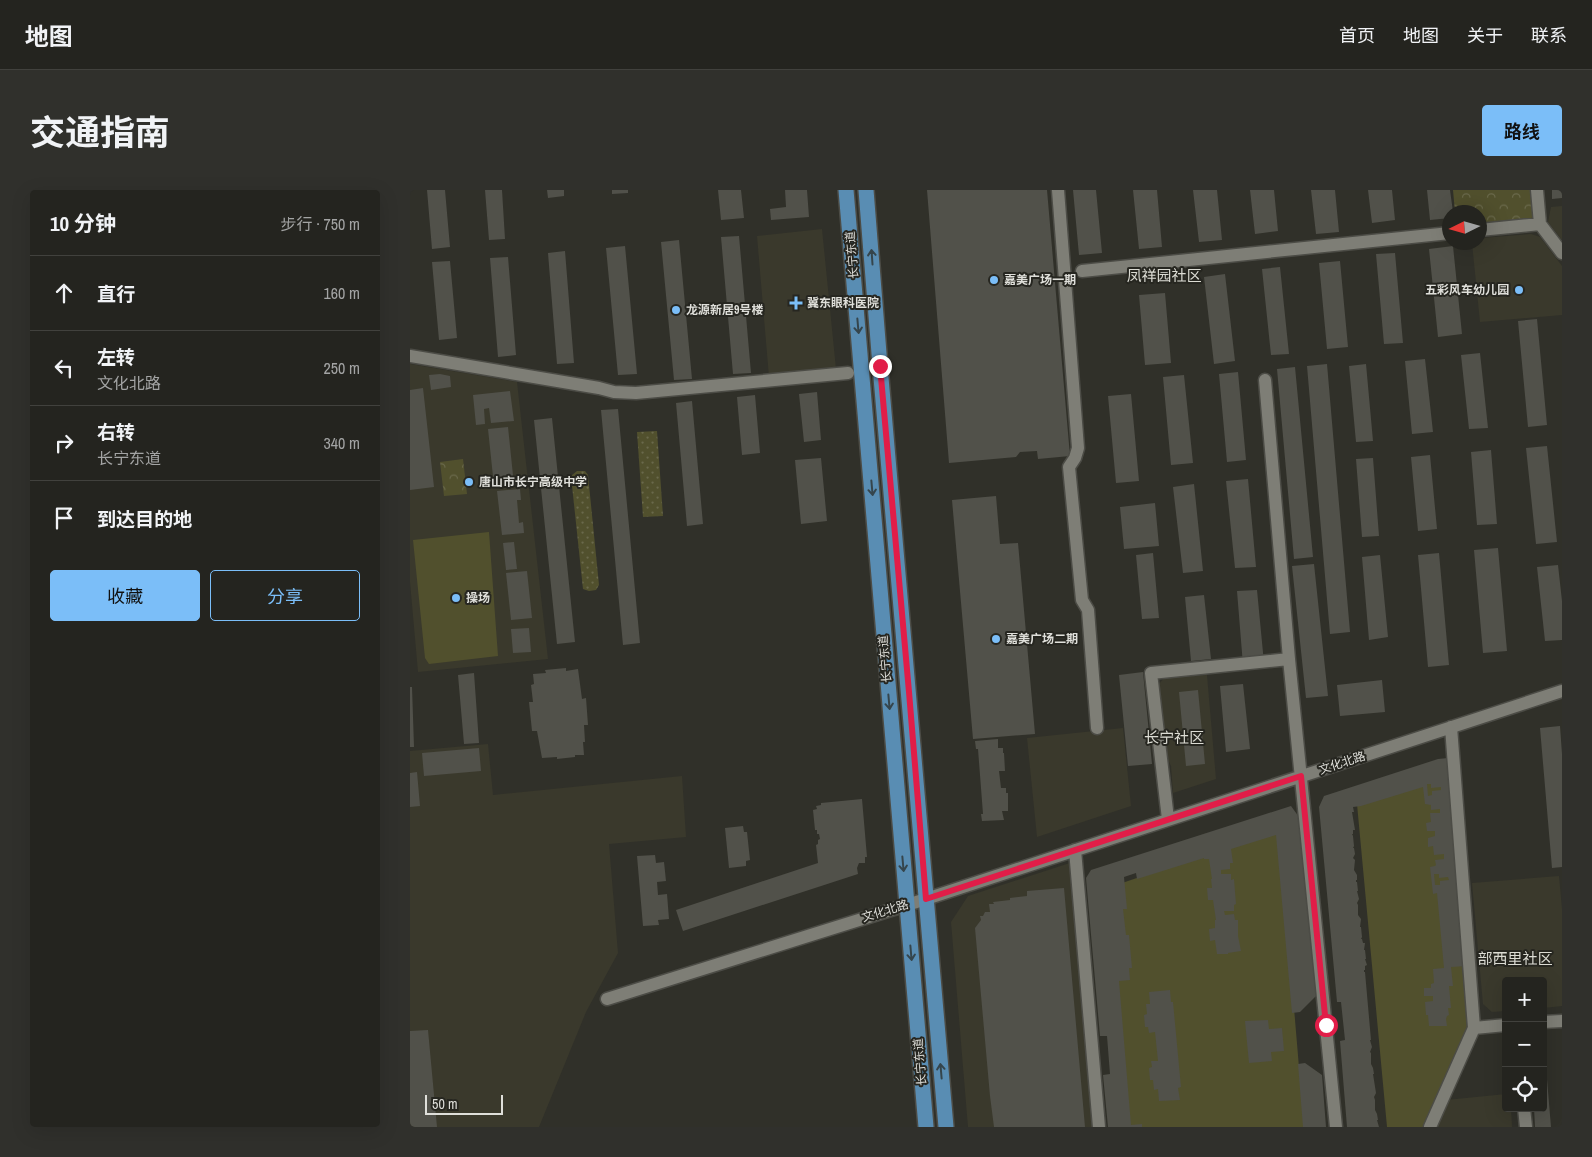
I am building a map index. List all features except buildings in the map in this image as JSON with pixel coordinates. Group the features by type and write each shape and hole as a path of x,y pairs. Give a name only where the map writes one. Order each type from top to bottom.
{"main road":[{"name":"长宁东道","path":"846,190 925,1126"},
{"name":"长宁东道","path":"866,190 946,1125"}],"street":[{"path":"1058,190 1078,448 1075,458 1069,467 1082,600 1088,610 1097,728"},
{"path":"1537,190 1540,224 1562,253"},
{"path":"1487,229 1540,224"},
{"path":"1082,271 1442,235"},
{"path":"410,356 614,392 636,393 848,373"},
{"path":"1265,380 1288,659 1336,1127"},
{"path":"1168,819 1150,673 1288,659"},
{"name":"文化北路","path":"607,999 926,899 1562,691"},
{"path":"1430,1127 1474,1028 1451,727"},
{"path":"1075,850 1099,1127"},
{"path":"1547,1022 1562,1020"},
{"path":"1474,1028 1502,1026"},
{"path":"1524,1112 1526,1127"}],"shaded area":[{"path":"1562,206 1562,240 1548,222 1551,207"},
{"name":"冀东眼科医院","path":"822,229 836,369 769,377 757,236"},
{"name":"五彩风车幼儿园","path":"1531,234 1540,237 1562,266 1562,315 1480,322 1473,250 1487,250 1487,237"},
{"name":"唐山市长宁高级中学","path":"410,364 517,382 548,659 418,672 410,582"},
{"path":"1207,675 1216,779 1173,793 1171,766 1164,752 1157,686 1164,678"},
{"path":"1123,728 1131,806 1037,837 1027,738"},
{"path":"488,744 493,795 682,776 686,837 609,844 618,953 586,1012 539,1127 410,1127 410,751"},
{"path":"1076,861 1100,1127 968,1127 951,922 968,896"},
{"path":"1559,876 1562,909 1562,1006 1547,1008 1547,977 1502,977 1502,1011 1492,1012 1483,1004 1472,883"},
{"path":"1502,1094 1502,1112 1511,1112 1512,1127 1432,1127 1446,1100"}],"green space":[{"path":"1453,190 1531,190 1534,216 1528,221 1487,224 1487,205 1454,205"},
{"path":"657,431 663,516 643,517 637,432"},
{"path":"463,459 467,494 444,496 440,462"},
{"path":"577,471 585,471 588,475 599,585 596,590 589,591 583,589 571,476"},
{"name":"操场","path":"489,532 498,656 429,664 425,658 413,540"},
{"path":"1447,777 1468,1038 1428,1127 1387,1127 1357,804"},
{"path":"1279,829 1304,1127 1116,1127 1096,892"}],"place":[{"name":"嘉美广场一期","path":"994,280"},
{"name":"五彩风车幼儿园","path":"1519,290"},
{"name":"冀东眼科医院","path":"796,303"},
{"name":"龙源新居9号楼","path":"676,310"},
{"name":"唐山市长宁高级中学","path":"469,482"},
{"name":"操场","path":"456,598"},
{"name":"嘉美广场二期","path":"996,639"}],"district":[{"name":"凤祥园社区","path":"1164,275"},
{"name":"长宁社区","path":"1174,737"},
{"name":"部西里社区","path":"1515,958"}],"route":[{"path":"880,366 926,899 1301,776 1326,1025"}]}
